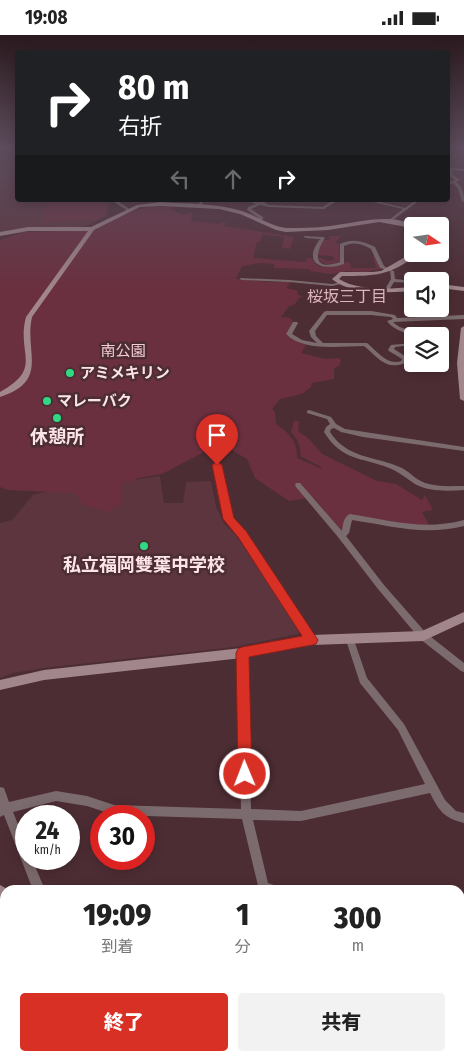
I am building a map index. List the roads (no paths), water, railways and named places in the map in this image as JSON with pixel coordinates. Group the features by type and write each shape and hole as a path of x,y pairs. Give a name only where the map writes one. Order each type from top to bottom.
{"street":[{"path":"117,202 129,209"},
{"path":"253,202 261,205 324,208 333,202"},
{"path":"260,220 262,218 259,215 249,210 266,202"},
{"path":"376,202 406,209"},
{"path":"390,221 415,202"},
{"path":"0,395 22,381 28,372 26,325 29,317 92,229 129,209 152,204 201,203 231,210 260,220 278,229 294,231 390,221 404,224"},
{"path":"0,235 28,229 92,229"},
{"path":"306,237 323,238 315,247 314,257 322,265 342,263 342,245 348,241 358,241 373,248 382,267 390,270"},
{"path":"404,261 390,270 373,274 340,274 334,279 338,282 386,291 404,290"},
{"path":"386,291 393,280 390,270"},
{"path":"242,279 332,285 343,283"},
{"path":"393,280 404,281"},
{"path":"449,287 464,289"},
{"path":"322,345 314,337 312,331 326,313 371,313 393,316 396,319"},
{"path":"404,330 390,323 390,321 396,319 464,317"},
{"path":"295,323 290,334 293,339 306,344 365,343 386,363 400,365 404,362"},
{"path":"464,328 462,351 462,388 464,399"},
{"path":"404,345 393,346 391,350 404,358"},
{"path":"309,412 329,418 334,425 343,431 464,449"},
{"path":"334,425 328,428 327,433 333,443 364,460 400,469 414,481 429,487 464,488"},
{"path":"217,465 229,519 242,534 312,640"},
{"path":"298,485 422,636 464,667"},
{"path":"341,535 345,533 350,517 380,521 398,526 440,529 464,523"},
{"path":"0,685 44,675 242,653 312,640 422,636 464,617"},
{"path":"350,640 363,680 401,727 441,804 453,815 464,818"},
{"path":"242,653 246,813 263,885"},
{"path":"3,810 56,796 87,801 114,810 302,816 431,788"},
{"path":"0,792 3,810 15,834"},
{"path":"32,870 38,885"}],"place":[{"name":"アミメキリン","path":"70,373"},
{"name":"マレーバク","path":"47,401"},
{"name":"休憩所","path":"57,418"},
{"name":"私立福岡雙葉中学校","path":"144,546"}],"district":[{"name":"桜坂三丁目","path":"347,296"}],"park label":[{"name":"南公園","path":"123,351"}]}
